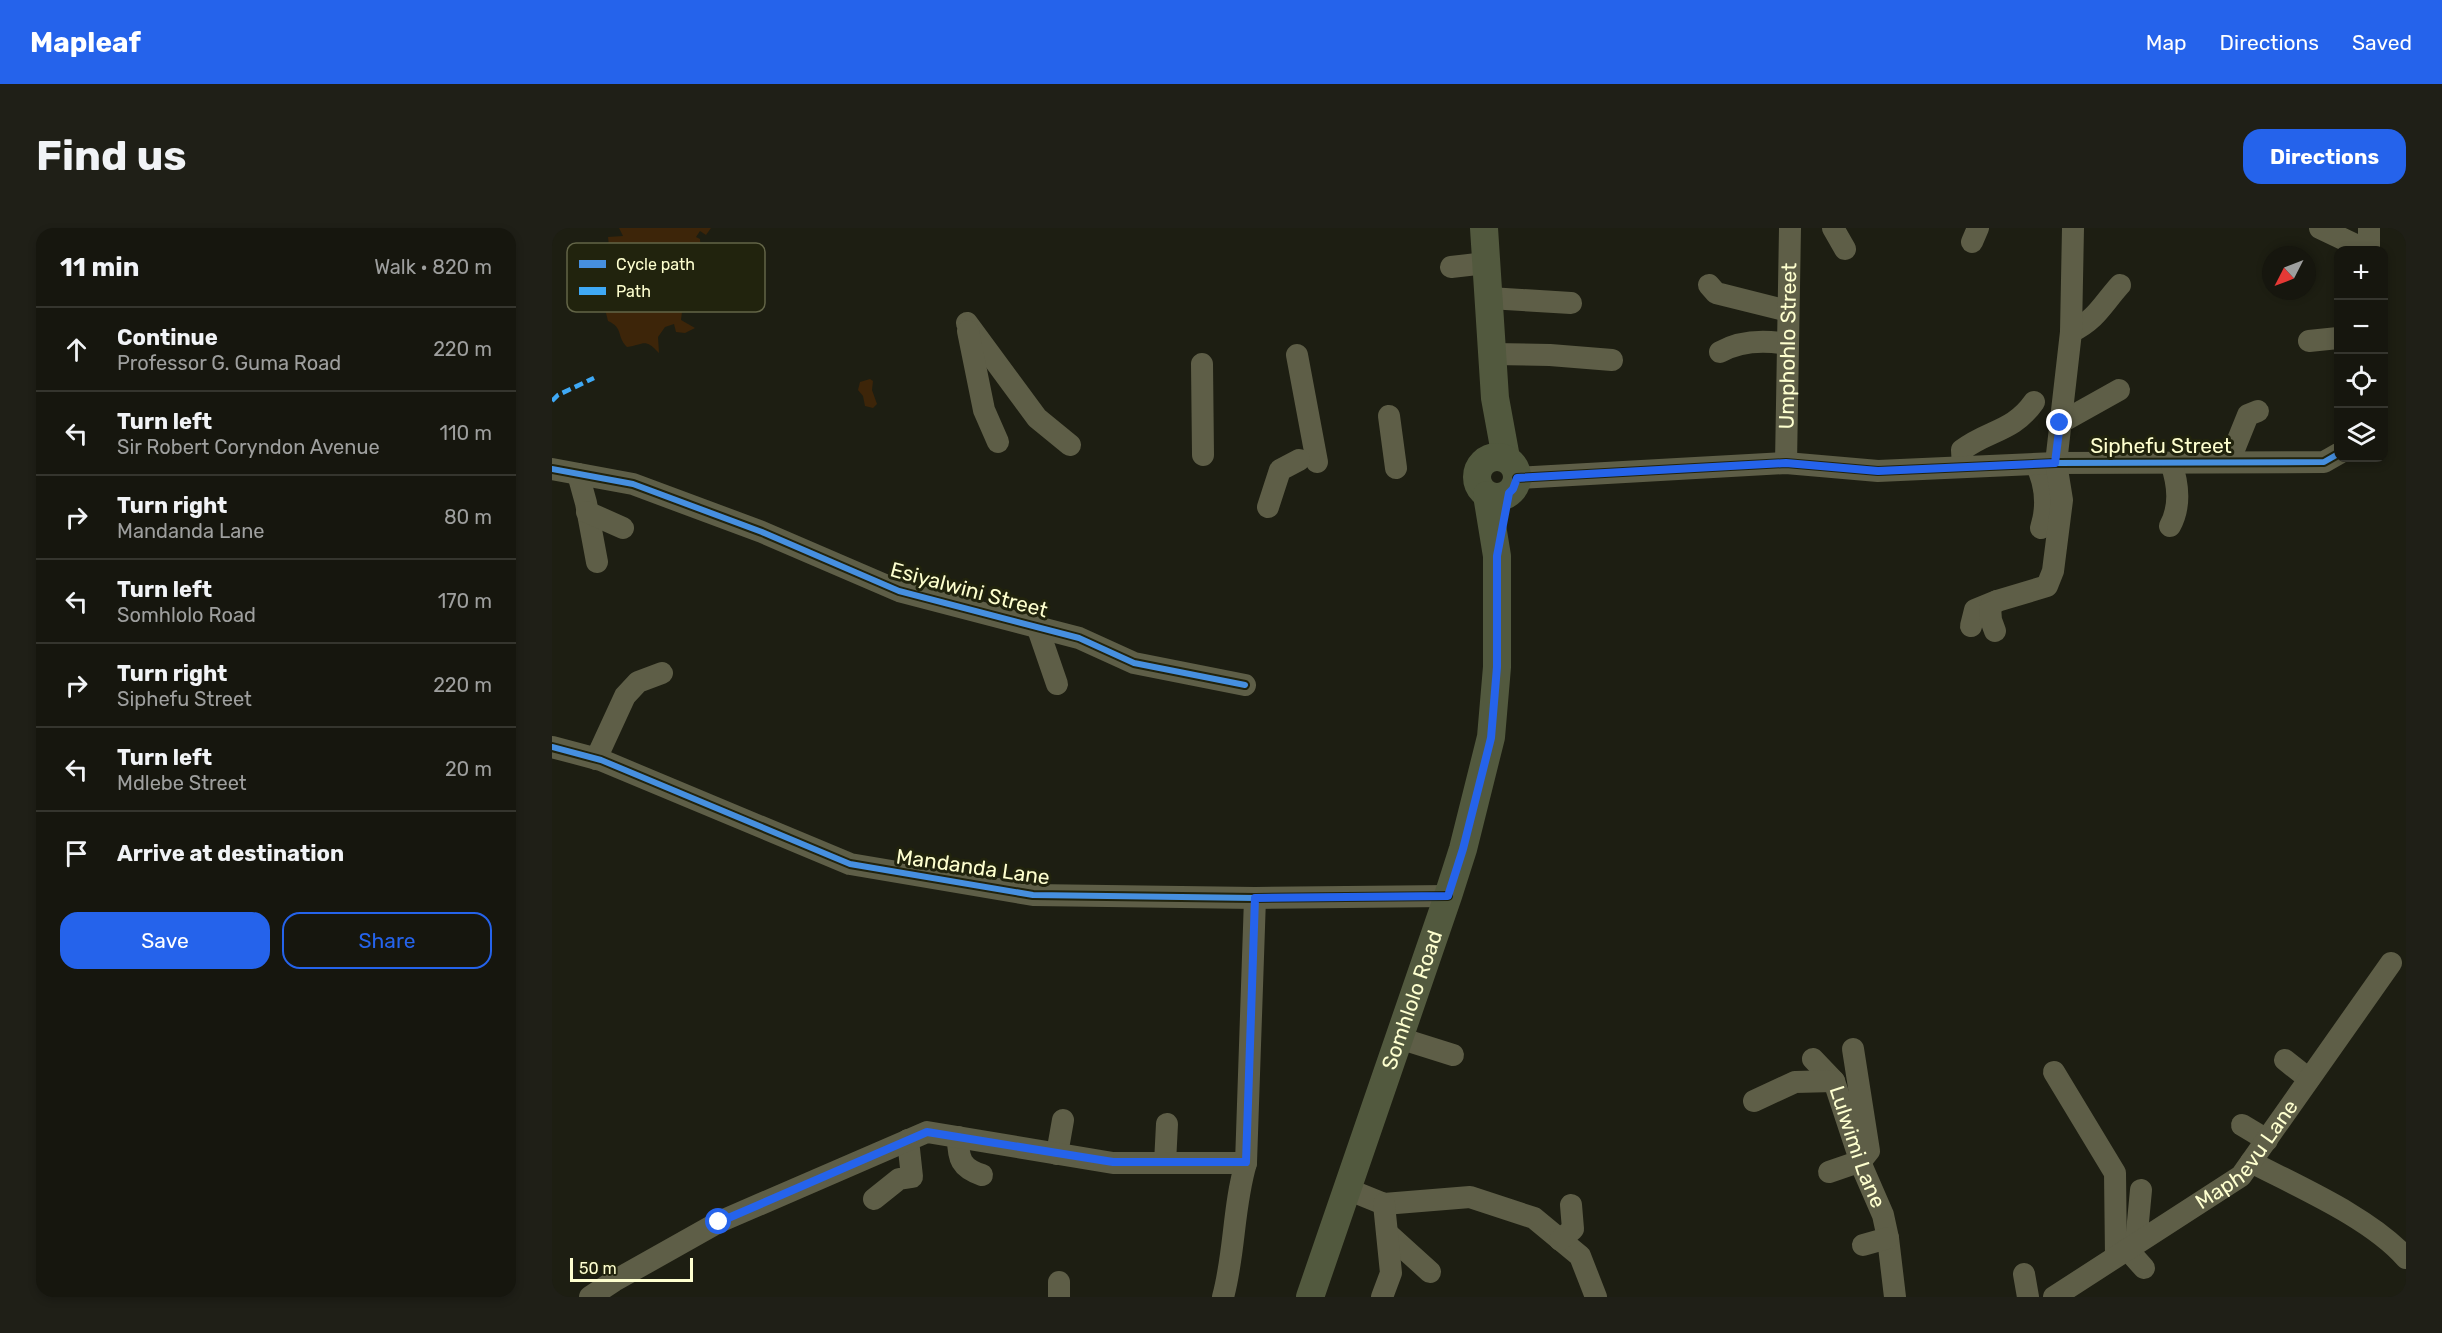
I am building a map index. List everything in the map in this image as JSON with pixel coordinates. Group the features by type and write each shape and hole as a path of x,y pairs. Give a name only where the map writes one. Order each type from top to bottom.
{"main road":[{"name":"Somhlolo Road","path":"1310,1297 1448,896 1463,849 1491,738 1497,667 1497,556 1501,477 1484,228"}],"street":[{"name":"Umphohlo Street","path":"1786,463 1790,228"},
{"path":"1833,228 1845,249"},
{"path":"2320,228 2359,246"},
{"path":"2368,246 2369,228"},
{"path":"2041,528 2045,513 2043,480 2060,423 2070,332 2071,230"},
{"path":"1451,267 1486,263"},
{"path":"1709,285 1716,293 1788,311"},
{"path":"2070,332 2085,325 2100,312 2121,285"},
{"path":"1489,298 1571,303"},
{"path":"998,442 984,410 967,323 1038,418 1070,445"},
{"path":"2309,340 2334,338"},
{"path":"1720,352 1734,344 1768,341 1788,344"},
{"path":"1492,354 1550,354 1612,360"},
{"path":"1268,507 1280,470 1308,461 1297,355"},
{"path":"1202,364 1203,455"},
{"path":"2060,423 2119,390"},
{"path":"1963,467 1962,450 1977,439 2001,431 2017,421 2034,402"},
{"path":"2229,462 2248,415 2258,411"},
{"path":"1389,416 1396,468"},
{"name":"Siphefu Street","path":"1501,477 1786,463 1878,471 2046,464 2324,462 2334,456"},
{"path":"2170,526 2175,516 2178,482 2171,463"},
{"path":"1971,626 1975,610 2047,586 2053,572 2062,500 2046,464"},
{"name":"Esiyalwini Street","path":"552,469 633,484 762,532 899,591 1079,638 1134,663 1245,685"},
{"path":"578,474 597,562"},
{"path":"587,512 623,528"},
{"path":"1995,631 1990,607 1997,601"},
{"path":"1037,626 1058,684"},
{"path":"596,759 625,696 638,682 662,673"},
{"path":"596,759 611,691"},
{"name":"Mandanda Lane","path":"552,747 596,759 850,864 1033,895 1255,898 1448,896"},
{"path":"1223,1297 1230,1272 1240,1183 1246,1162 1255,898"},
{"name":"Maphevu Lane","path":"2062,1295 2127,1249 2247,1176 2267,1140 2391,963"},
{"path":"1399,1038 1453,1055"},
{"path":"1829,1172 1861,1161 1869,1151 1853,1049"},
{"path":"1813,1059 1834,1081"},
{"path":"2285,1060 2309,1079"},
{"path":"2054,1072 2115,1173 2127,1249 2144,1268"},
{"name":"Lulwimi Lane","path":"1754,1101 1795,1082 1834,1081 1861,1161 1883,1215 1895,1297"},
{"path":"1057,1154 1063,1120"},
{"path":"1165,1162 1167,1124"},
{"path":"2242,1125 2267,1140"},
{"path":"590,1297 719,1222 927,1132 1113,1162 1246,1162"},
{"path":"958,1137 958,1155 969,1170 982,1175"},
{"path":"874,1199 899,1179 912,1177 908,1140"},
{"path":"2247,1176 2340,1208 2393,1244 2406,1258"},
{"path":"1347,1189 1384,1203 1470,1197 1534,1218 1580,1256 1596,1297"},
{"path":"2127,1249 2141,1190"},
{"path":"1382,1297 1391,1273 1384,1203"},
{"path":"1560,1239 1574,1229 1571,1205"},
{"path":"1388,1234 1430,1272"},
{"path":"1863,1245 1888,1238"},
{"path":"2024,1274 2028,1297"}],"shaded area":[{"path":"619,228 711,228 706,235 700,231 696,237 700,239 700,243 609,243 608,237 623,236"},
{"path":"606,312 682,312 681,320 695,328 685,333 676,332 674,324 665,327 658,337 659,353 644,343 627,347 616,326 608,321"},
{"path":"870,379 873,381 872,390 877,404 873,408 865,406 863,396 858,390 860,382"}],"marked path":[{"path":"552,401 558,395 594,378"}],"cycle path":[{"path":"1517,478 1786,463 1878,471 2056,463 2324,462 2334,456"},
{"path":"552,469 633,484 762,532 899,591 1079,638 1134,663 1245,685"},
{"path":"552,747 601,760 850,864 1033,895 1255,898 1448,896"}],"route":[{"path":"719,1222 927,1132 1113,1162 1246,1162 1255,898 1448,896 1463,849 1491,738 1497,667 1497,556 1509,493 1516,484 1517,478 1786,463 1878,471 2055,463 2060,423"}]}
